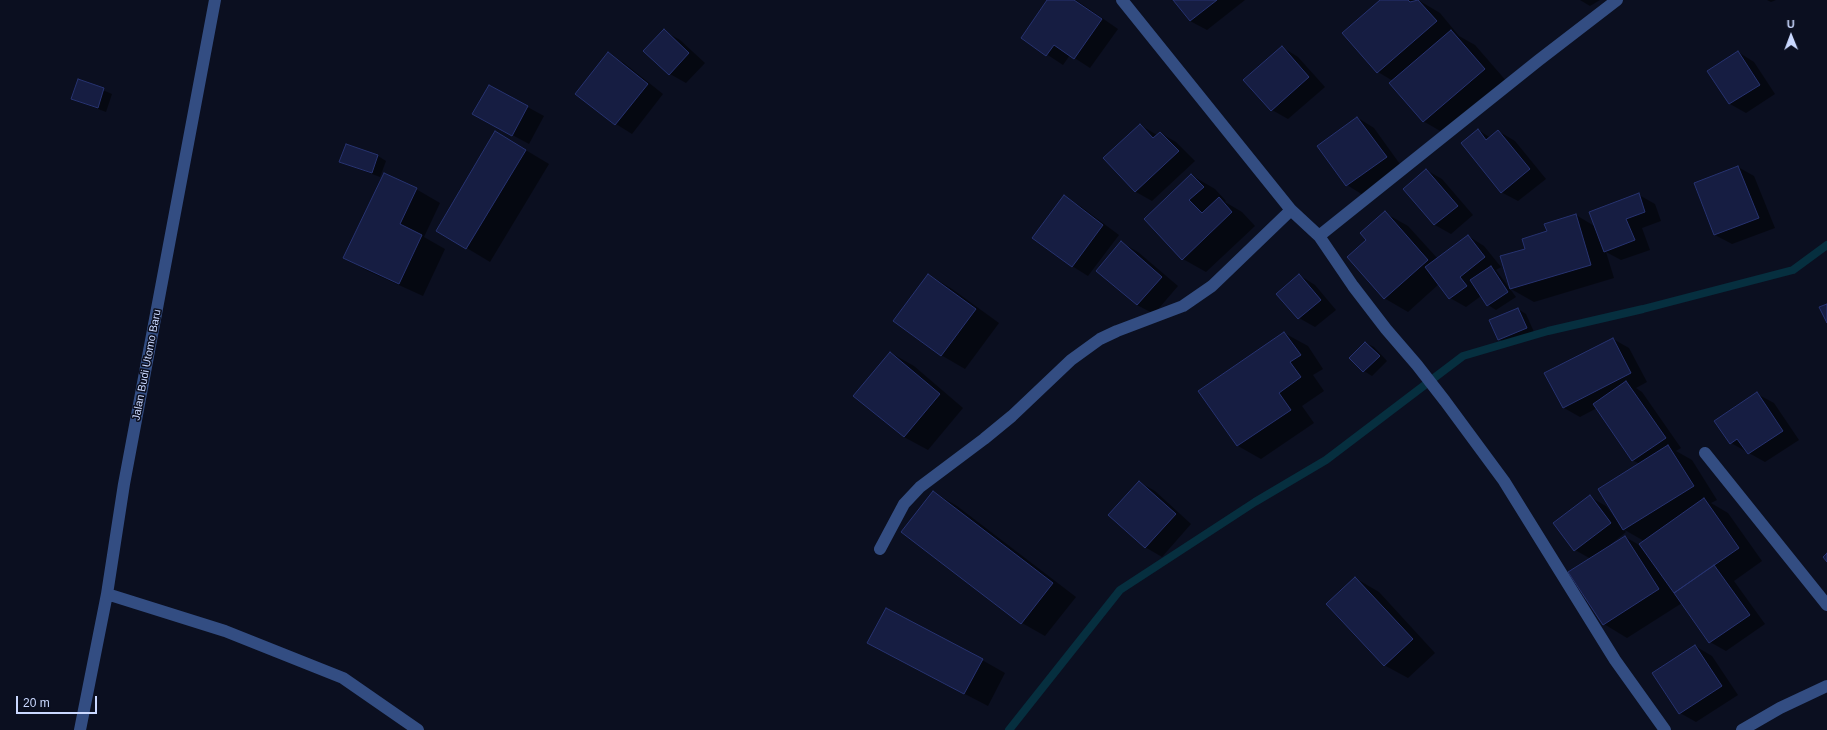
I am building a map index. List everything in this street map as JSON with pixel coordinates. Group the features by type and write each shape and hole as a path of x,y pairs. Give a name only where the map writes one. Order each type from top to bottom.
{"street":[{"name":"Jalan Budi Utomo Baru","path":"80,730 107,594 124,484 215,0"},
{"path":"1122,0 1291,210 1319,236 1376,317 1445,400 1504,481 1615,660 1666,730"},
{"path":"1319,236 1539,60 1617,0"},
{"path":"880,549 904,504 920,487 990,434 1071,360 1100,339 1116,331 1183,306 1212,286 1291,210"},
{"path":"1705,453 1827,605"},
{"path":"107,594 225,631 343,678 418,730"},
{"path":"1742,730 1780,708 1827,686"}],"building":[{"path":"1047,0 1074,0 1102,19 1074,59 1054,45 1046,56 1021,38"},
{"path":"1173,0 1217,0 1190,21"},
{"path":"1380,0 1408,0 1410,2 1418,0 1437,21 1377,73 1342,33"},
{"path":"664,29 689,53 669,75 643,51"},
{"path":"1451,30 1485,69 1423,122 1389,83"},
{"path":"1282,46 1309,77 1271,111 1243,80"},
{"path":"1738,51 1760,85 1729,104 1707,71"},
{"path":"608,52 648,84 615,125 575,94"},
{"path":"78,79 104,88 98,108 71,99"},
{"path":"489,85 528,106 512,136 472,114"},
{"path":"1357,117 1387,157 1346,186 1317,146"},
{"path":"1140,124 1153,138 1160,132 1179,151 1135,192 1103,158"},
{"path":"1478,129 1486,140 1498,130 1530,169 1501,193 1461,143"},
{"path":"495,131 526,150 466,249 436,231"},
{"path":"346,144 378,155 372,173 339,162"},
{"path":"1738,166 1759,218 1714,235 1694,183"},
{"path":"1426,169 1458,206 1434,225 1403,189"},
{"path":"384,173 417,188 400,224 422,235 399,284 343,258"},
{"path":"1191,174 1204,187 1189,200 1202,213 1219,197 1232,212 1182,260 1144,219"},
{"path":"1639,193 1645,212 1626,219 1635,240 1604,252 1589,212"},
{"path":"1064,195 1103,225 1072,267 1032,238"},
{"path":"1385,211 1428,260 1384,299 1347,257 1366,240 1360,233"},
{"path":"1576,214 1591,265 1510,289 1500,256 1525,249 1522,239 1547,231 1544,224"},
{"path":"1468,235 1485,257 1460,277 1467,286 1449,299 1425,267"},
{"path":"1121,241 1162,277 1137,305 1096,271"},
{"path":"1491,266 1508,292 1487,306 1470,280"},
{"path":"928,274 976,309 941,356 893,321"},
{"path":"1299,274 1321,300 1298,319 1276,294"},
{"path":"1827,304 1827,323 1819,307"},
{"path":"1518,308 1527,328 1498,340 1489,320"},
{"path":"1284,332 1301,355 1290,362 1301,377 1279,393 1291,410 1237,446 1198,391"},
{"path":"1613,338 1631,373 1563,408 1544,373"},
{"path":"1365,342 1380,356 1363,372 1349,358"},
{"path":"890,352 940,394 904,437 853,396"},
{"path":"1626,381 1666,438 1632,461 1593,404"},
{"path":"1757,392 1783,431 1748,454 1737,439 1730,444 1714,421"},
{"path":"1668,445 1694,486 1623,530 1598,489"},
{"path":"1139,481 1176,514 1145,548 1108,515"},
{"path":"933,491 1053,583 1021,624 901,532"},
{"path":"1590,495 1611,523 1574,551 1553,523"},
{"path":"1704,498 1739,548 1674,593 1639,544"},
{"path":"1625,536 1659,589 1603,625 1568,572"},
{"path":"1827,553 1827,562 1823,557"},
{"path":"1714,565 1750,615 1709,643 1674,593"},
{"path":"1355,577 1413,639 1384,666 1326,604"},
{"path":"886,608 983,659 964,694 867,643"},
{"path":"1695,645 1722,686 1679,714 1652,673"}],"waterway":[{"path":"1009,730 1120,590 1255,502 1326,460 1463,356 1548,331 1643,309 1793,270 1827,245"}]}
